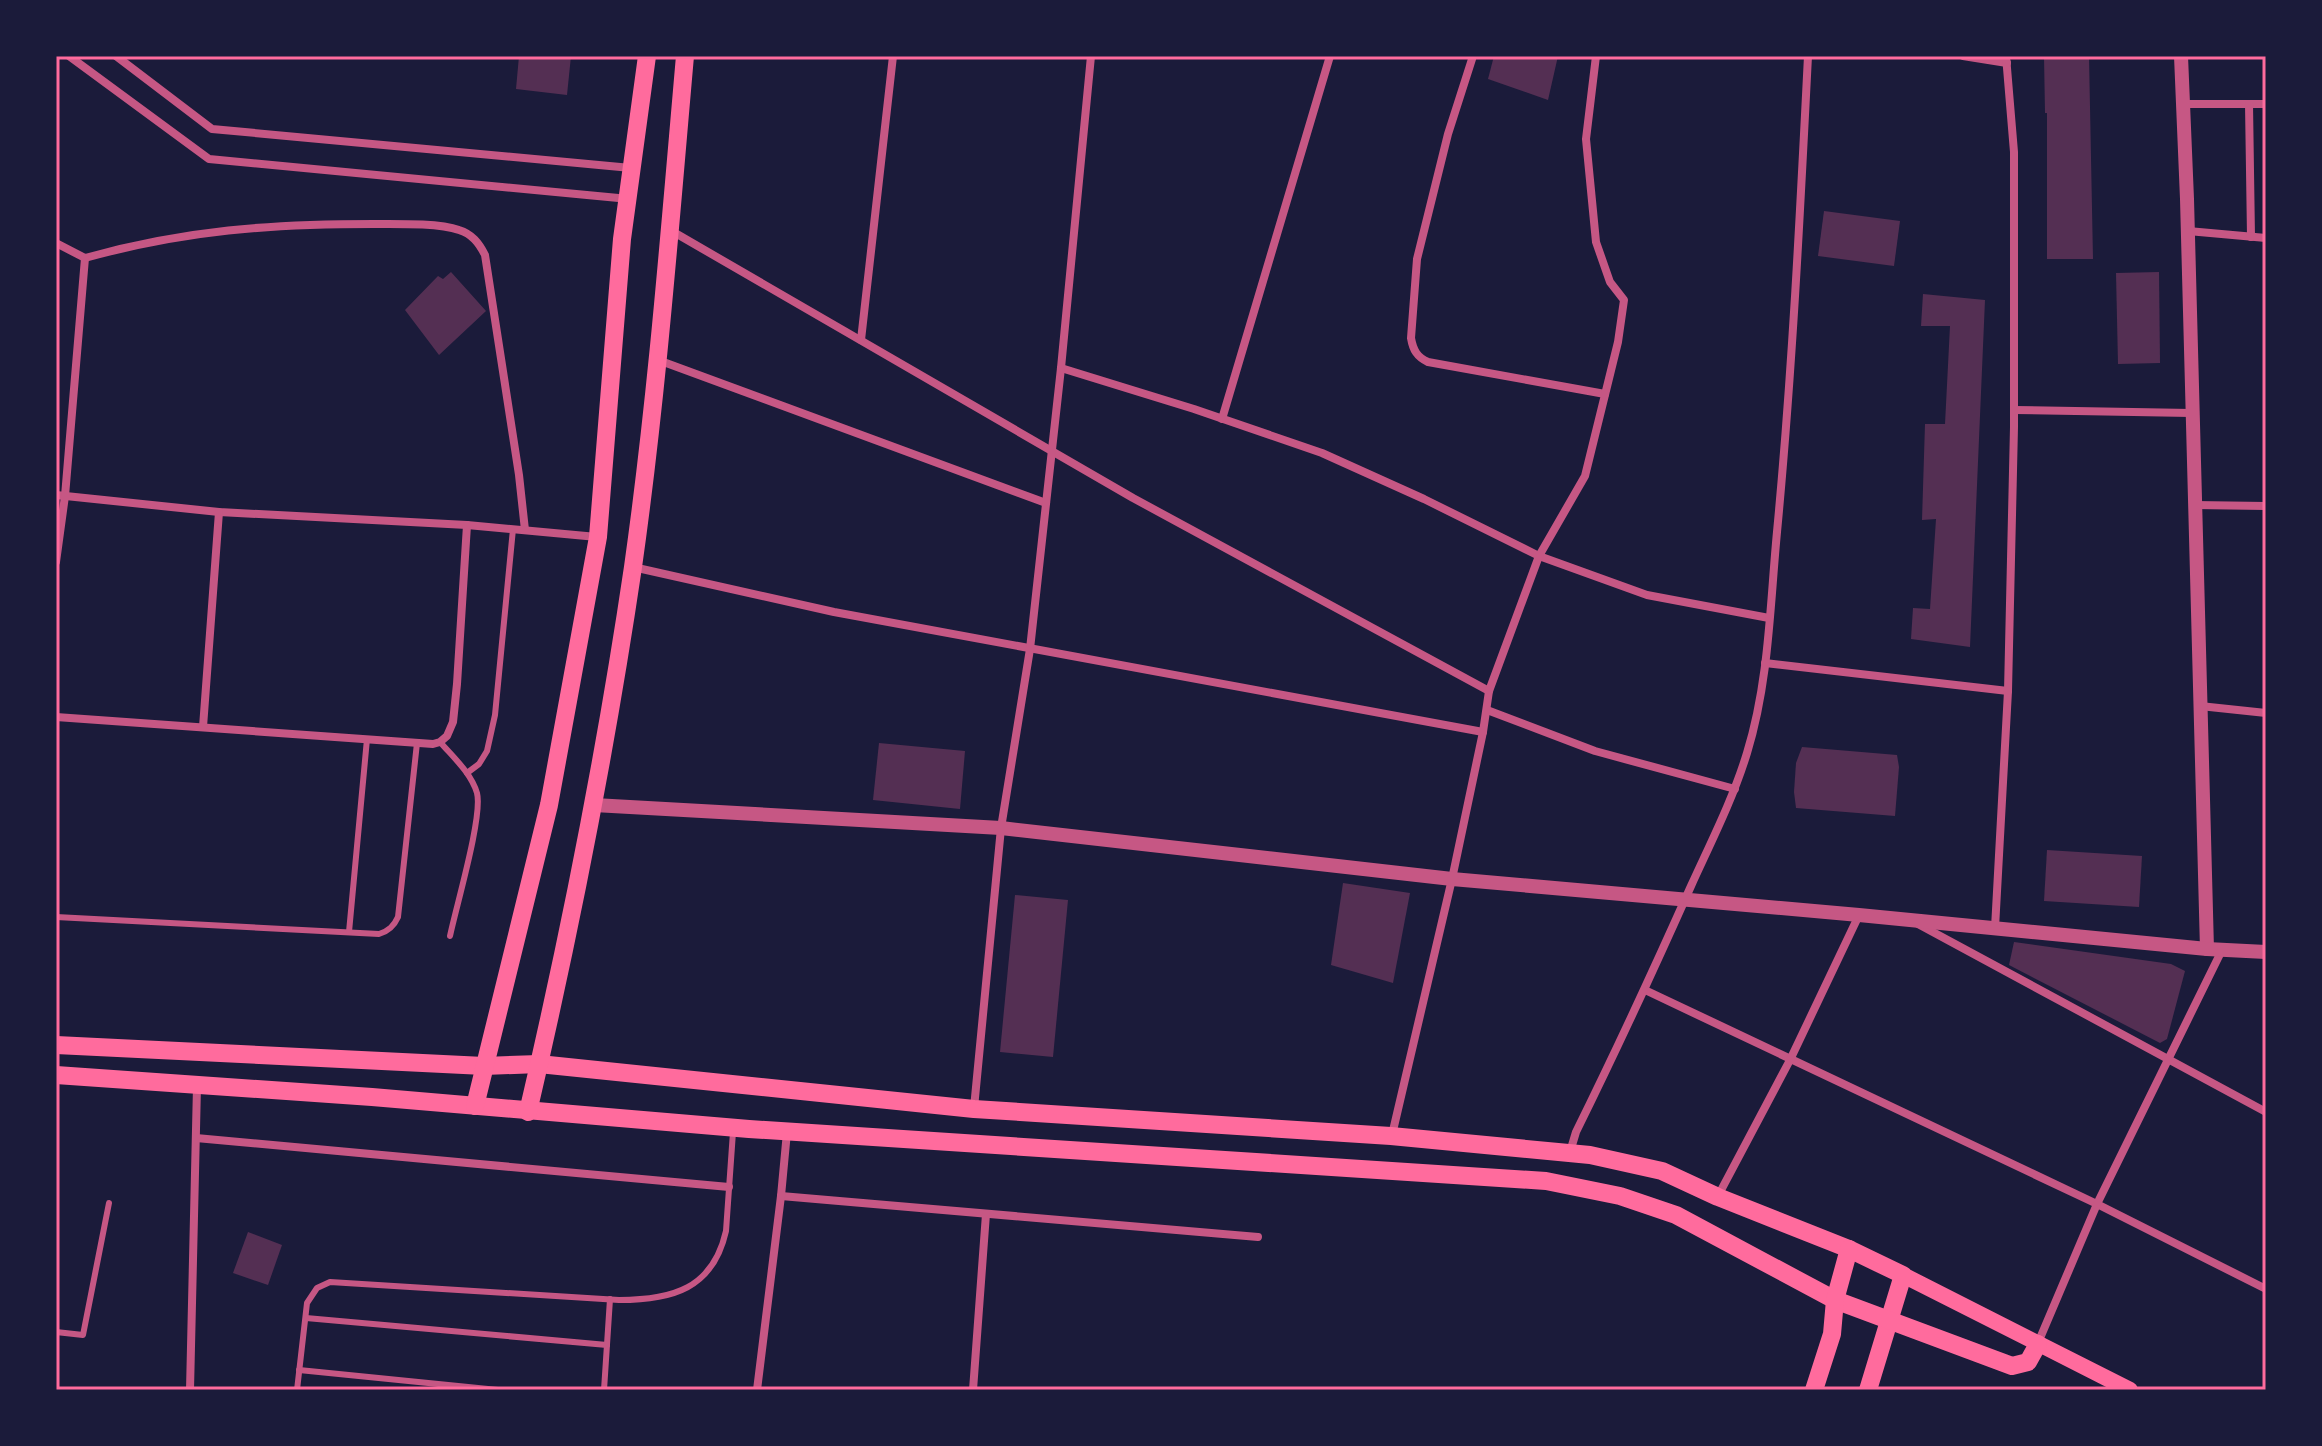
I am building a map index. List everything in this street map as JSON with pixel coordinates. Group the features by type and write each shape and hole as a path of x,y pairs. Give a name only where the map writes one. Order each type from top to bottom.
{"main road":[{"path":"475,1106 549,805 598,537 622,239 647,56"},
{"path":"528,1112 594,805 633,566 658,360 685,56"},
{"path":"56,1045 484,1066 539,1064 974,1109 1391,1136 1590,1155 1662,1171 1718,1197 1849,1249 2130,1390"},
{"path":"56,1075 733,1128 1546,1181 1620,1196 1676,1215 1835,1300 2012,1366 2028,1362 2038,1344"},
{"path":"1814,1390 1832,1334 1835,1300 1849,1249"},
{"path":"1868,1390 1903,1275"}],"street":[{"path":"69,56 209,159 629,199"},
{"path":"116,56 212,129 631,168"},
{"path":"861,340 893,56"},
{"path":"974,1109 1001,828 1030,649 1091,56"},
{"path":"1222,419 1330,56"},
{"path":"1473,56 1448,134 1417,259 1412,346 1416,354 1428,362 1605,394"},
{"path":"1391,1136 1452,879 1489,691 1539,556 1585,476 1618,342 1624,300 1610,282 1596,242 1586,139 1596,56"},
{"path":"1569,1153 1735,789 1759,710 1781,493 1808,56"},
{"path":"1963,56 2006,60 2014,152 2014,410 2008,691 1995,928"},
{"path":"2038,1344 2097,1204 2166,1060 2214,949 2200,706 2181,56"},
{"path":"2182,104 2266,104"},
{"path":"2249,104 2251,237"},
{"path":"56,243 85,258 163,238 271,226 390,224 450,227 465,232 477,241 485,255 525,530"},
{"path":"670,229 1133,498 1489,691"},
{"path":"2188,231 2266,238"},
{"path":"56,562 85,258"},
{"path":"658,360 1046,503"},
{"path":"1061,368 1322,453 1539,556 1647,595 1769,618"},
{"path":"2014,410 2191,413"},
{"path":"60,495 219,512 467,525 598,537"},
{"path":"2194,505 2266,506"},
{"path":"203,727 219,512"},
{"path":"56,717 417,743 440,742 451,729 454,710 467,525"},
{"path":"633,566 834,612 1483,732"},
{"path":"1765,663 2008,691"},
{"path":"2200,706 2266,713"},
{"path":"1487,710 1595,751 1735,789"},
{"path":"594,805 1001,828 1452,879 2266,952"},
{"path":"1718,1197 1790,1060 1859,915"},
{"path":"1910,920 2266,1112"},
{"path":"1645,990 2097,1204 2266,1289"},
{"path":"190,1390 197,1085"},
{"path":"757,1390 787,1131"},
{"path":"196,1138 729,1187"},
{"path":"781,1196 1258,1237"},
{"path":"973,1390 986,1214"}],"lane":[{"path":"467,773 479,764 487,751 495,715 513,529"},
{"path":"349,932 367,739"},
{"path":"440,742 467,773 479,807 450,936"},
{"path":"56,917 385,932 398,917 417,743"},
{"path":"297,1390 307,1303 313,1292 330,1282 640,1300 685,1289 703,1276 718,1257 723,1244 733,1128"},
{"path":"56,1332 83,1335 109,1203"},
{"path":"604,1390 610,1299"},
{"path":"306,1318 607,1345"},
{"path":"299,1370 498,1390"}],"building":[{"path":"519,56 571,56 567,95 516,89"},
{"path":"1494,56 1558,56 1548,100 1488,79"},
{"path":"2044,56 2089,56 2093,259 2047,259"},
{"path":"1824,211 1900,221 1894,266 1818,256"},
{"path":"451,272 486,311 439,355 405,310 438,276 443,279"},
{"path":"2159,272 2160,363 2118,364 2116,273"},
{"path":"1923,294 1985,300 1970,647 1911,639 1913,608 1930,609 1936,519 1922,520 1925,424 1945,424 1950,326 1921,326"},
{"path":"879,743 965,751 960,809 873,800"},
{"path":"1802,747 1897,755 1895,816 1796,808 1796,763"},
{"path":"2047,850 2142,856 2139,907 2044,901"},
{"path":"1343,883 1410,893 1393,983 1331,965"},
{"path":"1015,895 1068,900 1053,1057 1000,1052"},
{"path":"2014,942 2171,964 2185,971 2167,1039 2160,1043 2009,965"},
{"path":"248,1232 282,1245 268,1285 233,1273"}]}
